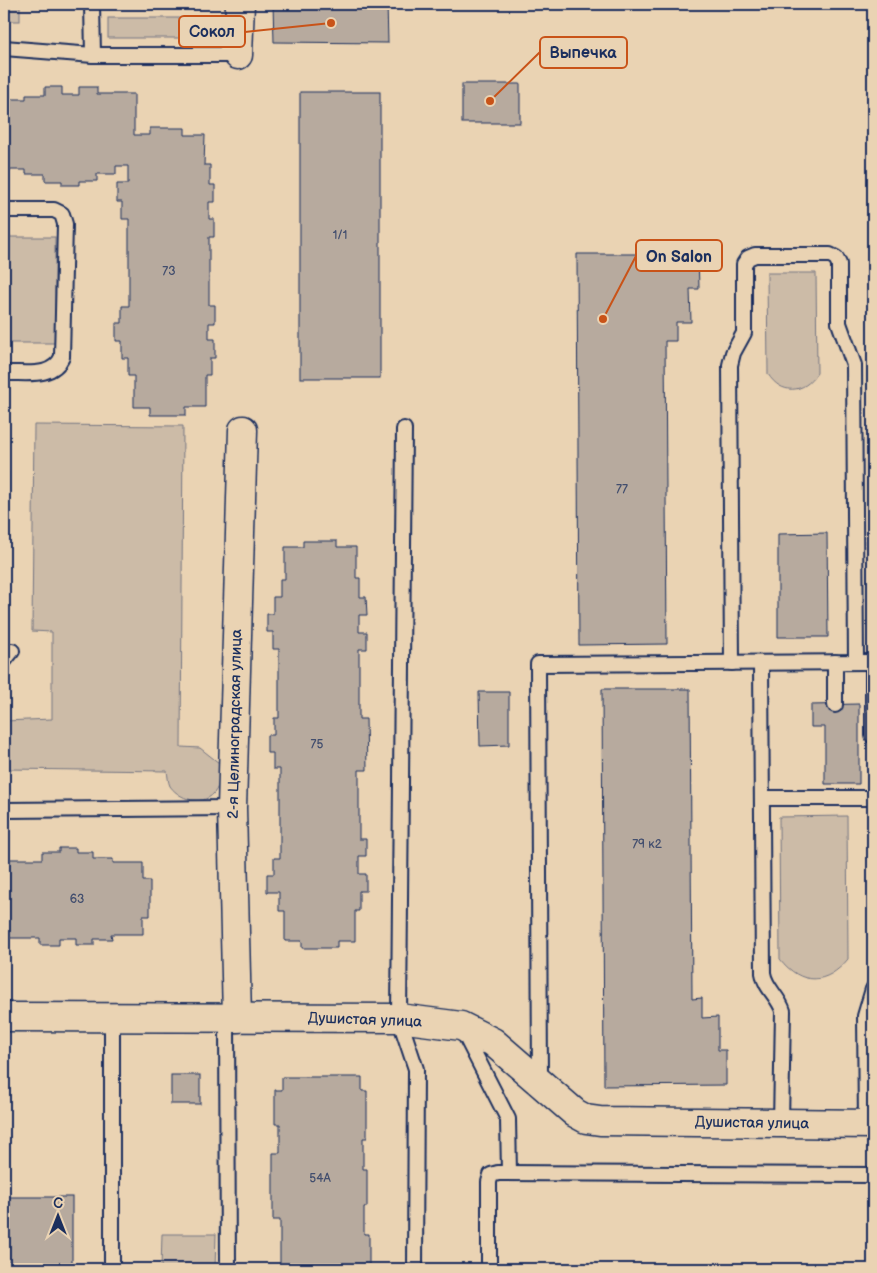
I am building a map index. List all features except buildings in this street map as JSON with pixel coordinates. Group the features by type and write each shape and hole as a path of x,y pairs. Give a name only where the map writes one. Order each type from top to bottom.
{"street":[{"path":"238,54 240,4"},
{"name":"2-я Целиноградская улица","path":"232,1018 232,808 243,430"},
{"name":"Душистая улица","path":"4,1017 399,1018 460,1026 493,1042 576,1113 586,1119 600,1121 870,1124"}],"lane":[{"path":"92,4 93,54"},
{"path":"4,48 93,54 238,54"},
{"path":"4,210 54,210 62,214 65,224 62,357 58,366 47,372 4,373"},
{"path":"732,663 730,365 733,353 744,333 744,264 748,258 755,255 830,255 836,258 839,264 839,323 854,365 856,662"},
{"path":"404,429 399,1018 416,1069 415,1269"},
{"path":"835,662 835,704"},
{"path":"540,1082 538,664 873,662 873,736"},
{"path":"761,663 763,973 767,984 779,1001 783,1011 781,1123"},
{"path":"762,798 873,798"},
{"path":"4,810 232,808"},
{"path":"870,1124 865,1016 873,989"},
{"path":"112,1018 112,1269"},
{"path":"228,1269 232,1018"},
{"path":"460,1026 508,1120 509,1173"},
{"path":"489,1269 489,1182 491,1175 509,1173 873,1174"}],"shaded area":[{"path":"4,4 20,4 20,21 4,21"},
{"path":"108,18 219,18 219,38 108,38"},
{"path":"4,237 55,237 55,343 4,343"},
{"path":"767,273 816,273 817,373 806,385 799,388 792,389 779,386 768,374"},
{"path":"34,425 183,426 181,747 200,748 219,763 218,786 209,798 195,800 181,796 170,786 167,771 7,769 4,721 52,719 52,632 32,631"},
{"path":"847,816 848,959 840,968 823,978 805,978 788,968 780,959 779,817"},
{"path":"162,1234 216,1234 215,1269 161,1269"}],"place":[{"name":"Сокол","path":"331,23"},
{"name":"Выпечка","path":"490,101"},
{"name":"On Salon","path":"603,319"}]}
